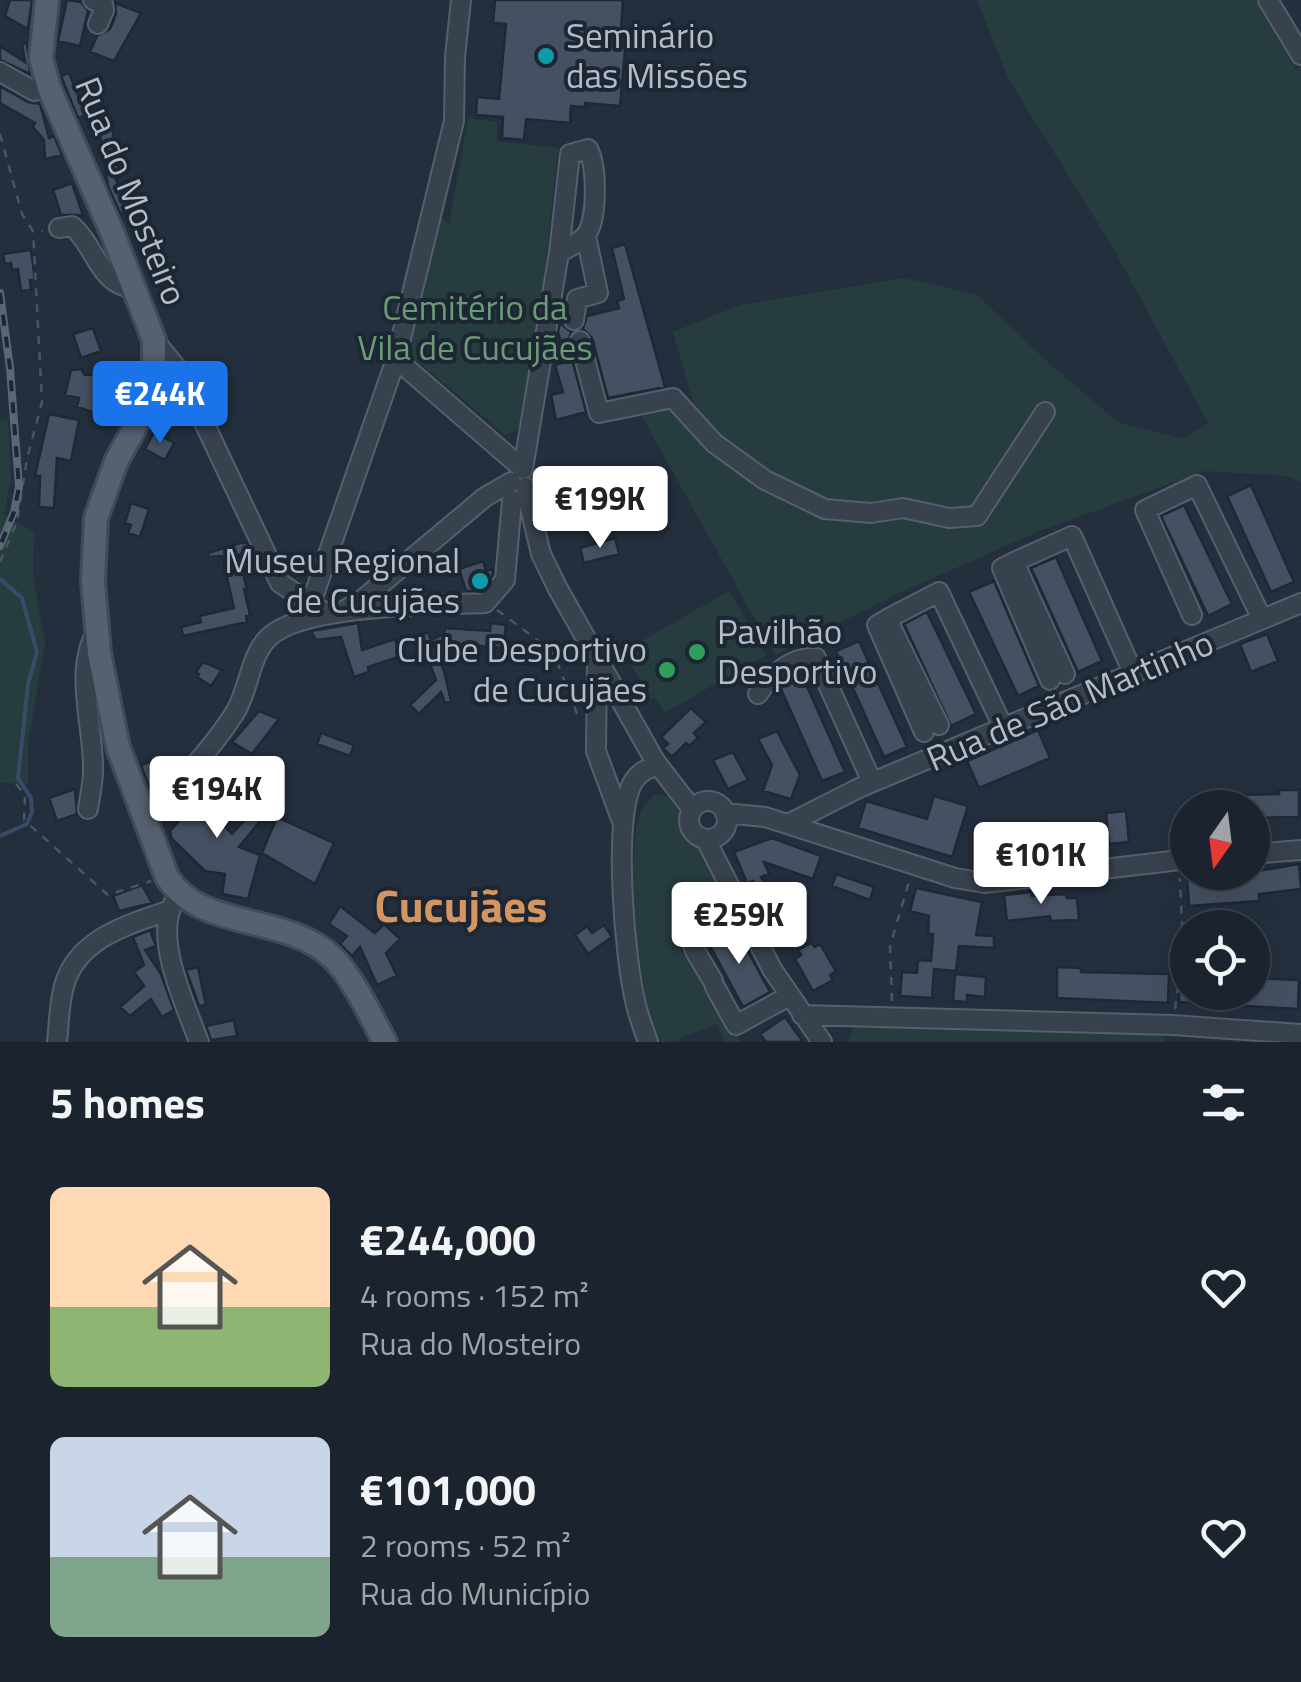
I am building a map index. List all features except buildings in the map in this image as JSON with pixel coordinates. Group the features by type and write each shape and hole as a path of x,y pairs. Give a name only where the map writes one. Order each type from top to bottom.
{"main road":[{"name":"Rua do Mosteiro","path":"47,0 42,58 49,88 154,340 154,374 148,404 116,462 96,518 94,581 106,698 118,747 172,894"},
{"path":"172,894 214,912 272,925 305,939 332,957 385,1042"}],"street":[{"path":"93,0 103,4 98,24"},
{"path":"325,611 396,359 454,120 462,0"},
{"path":"1268,0 1301,55"},
{"path":"0,72 34,91 49,88"},
{"path":"154,340 180,372 280,583 325,611 485,603 505,580 559,253 570,154 588,149 594,161 593,219 586,236 598,293 577,299 574,320"},
{"path":"60,228 72,226 104,273 121,287 134,288"},
{"path":"559,253 586,236"},
{"path":"580,341 599,413 673,398 714,443 765,480 825,510 870,514 902,508 950,518 978,516 1045,412"},
{"path":"396,359 518,485 541,554 658,765 692,809"},
{"path":"146,820 234,714 268,638 325,611 362,600 485,497 518,485"},
{"path":"1192,615 1145,510 1197,485 1262,620"},
{"path":"1057,677 1002,568 1072,536 1134,675"},
{"path":"932,728 887,619 939,592 1004,730"},
{"name":"Rua de São Martinho","path":"788,824 872,782 1301,603"},
{"path":"88,809 93,771 86,671 88,645 97,631"},
{"path":"597,654 596,752 622,820 629,969 648,1042"},
{"path":"758,694 773,674 807,657 816,658 872,782"},
{"path":"622,820 634,782 642,771 658,765"},
{"path":"833,838 839,799"},
{"path":"822,1042 789,996 706,840 690,828 692,809 710,802 725,813 765,817 914,866 984,883 1170,861"},
{"path":"706,840 723,831 725,813"},
{"path":"1270,853 1301,850"},
{"path":"57,1042 64,987 81,953 172,894"},
{"path":"172,894 167,931 171,960 199,1042"},
{"path":"741,907 692,939 695,951 747,1042"},
{"path":"736,1025 789,996"},
{"path":"802,1016 1172,1026 1301,1034"}],"path":[{"path":"0,134 22,214 33,231 42,402 27,459 17,522 0,562"},
{"path":"33,231 60,228"},
{"path":"502,613 548,648 586,728"},
{"path":"16,784 25,795 24,820 108,896 172,894"},
{"path":"892,1017 890,946 914,866"},
{"path":"1172,1026 1183,948 1183,890"}],"green space":[{"path":"977,0 1256,0 1296,70 1301,67 1301,482 1288,476 1205,471 1045,529 908,589 775,655 641,415 694,405 673,332 740,305 903,278 976,294 1118,422 1183,439 1208,423 1112,246 1009,80"},
{"name":"Cemitério da Vila de Cucujães","path":"468,118 497,122 497,141 558,148 545,272 522,414 518,430 505,435 408,353 440,215 449,225"},
{"path":"8,419 11,476 4,514 34,532 33,576 45,643 28,744 28,785 0,782 0,421"},
{"name":"Pavilhão Desportivo","path":"729,591 766,655 664,713 655,698 651,700 629,661 634,658 629,648"},
{"path":"655,794 669,797 678,810 681,828 707,854 721,889 681,920 700,970 741,1042 726,1042 716,1024 671,1042 660,1042 648,1010 636,952 633,867 638,819"},
{"path":"854,1026 1090,1029 1164,1036 1165,1042 848,1042"}],"waterway":[{"path":"0,579 22,598 37,652 28,684 18,778 31,798 32,812 27,824 0,836"}],"railway":[{"path":"0,293 19,487 0,546"}],"place":[{"name":"Seminário das Missões","path":"546,56"},
{"name":"Museu Regional de Cucujães","path":"480,581"},
{"name":"Pavilhão Desportivo","path":"697,652"},
{"name":"Clube Desportivo de Cucujães","path":"667,670"}],"district":[{"name":"Cucujães","path":"461,906"}]}
